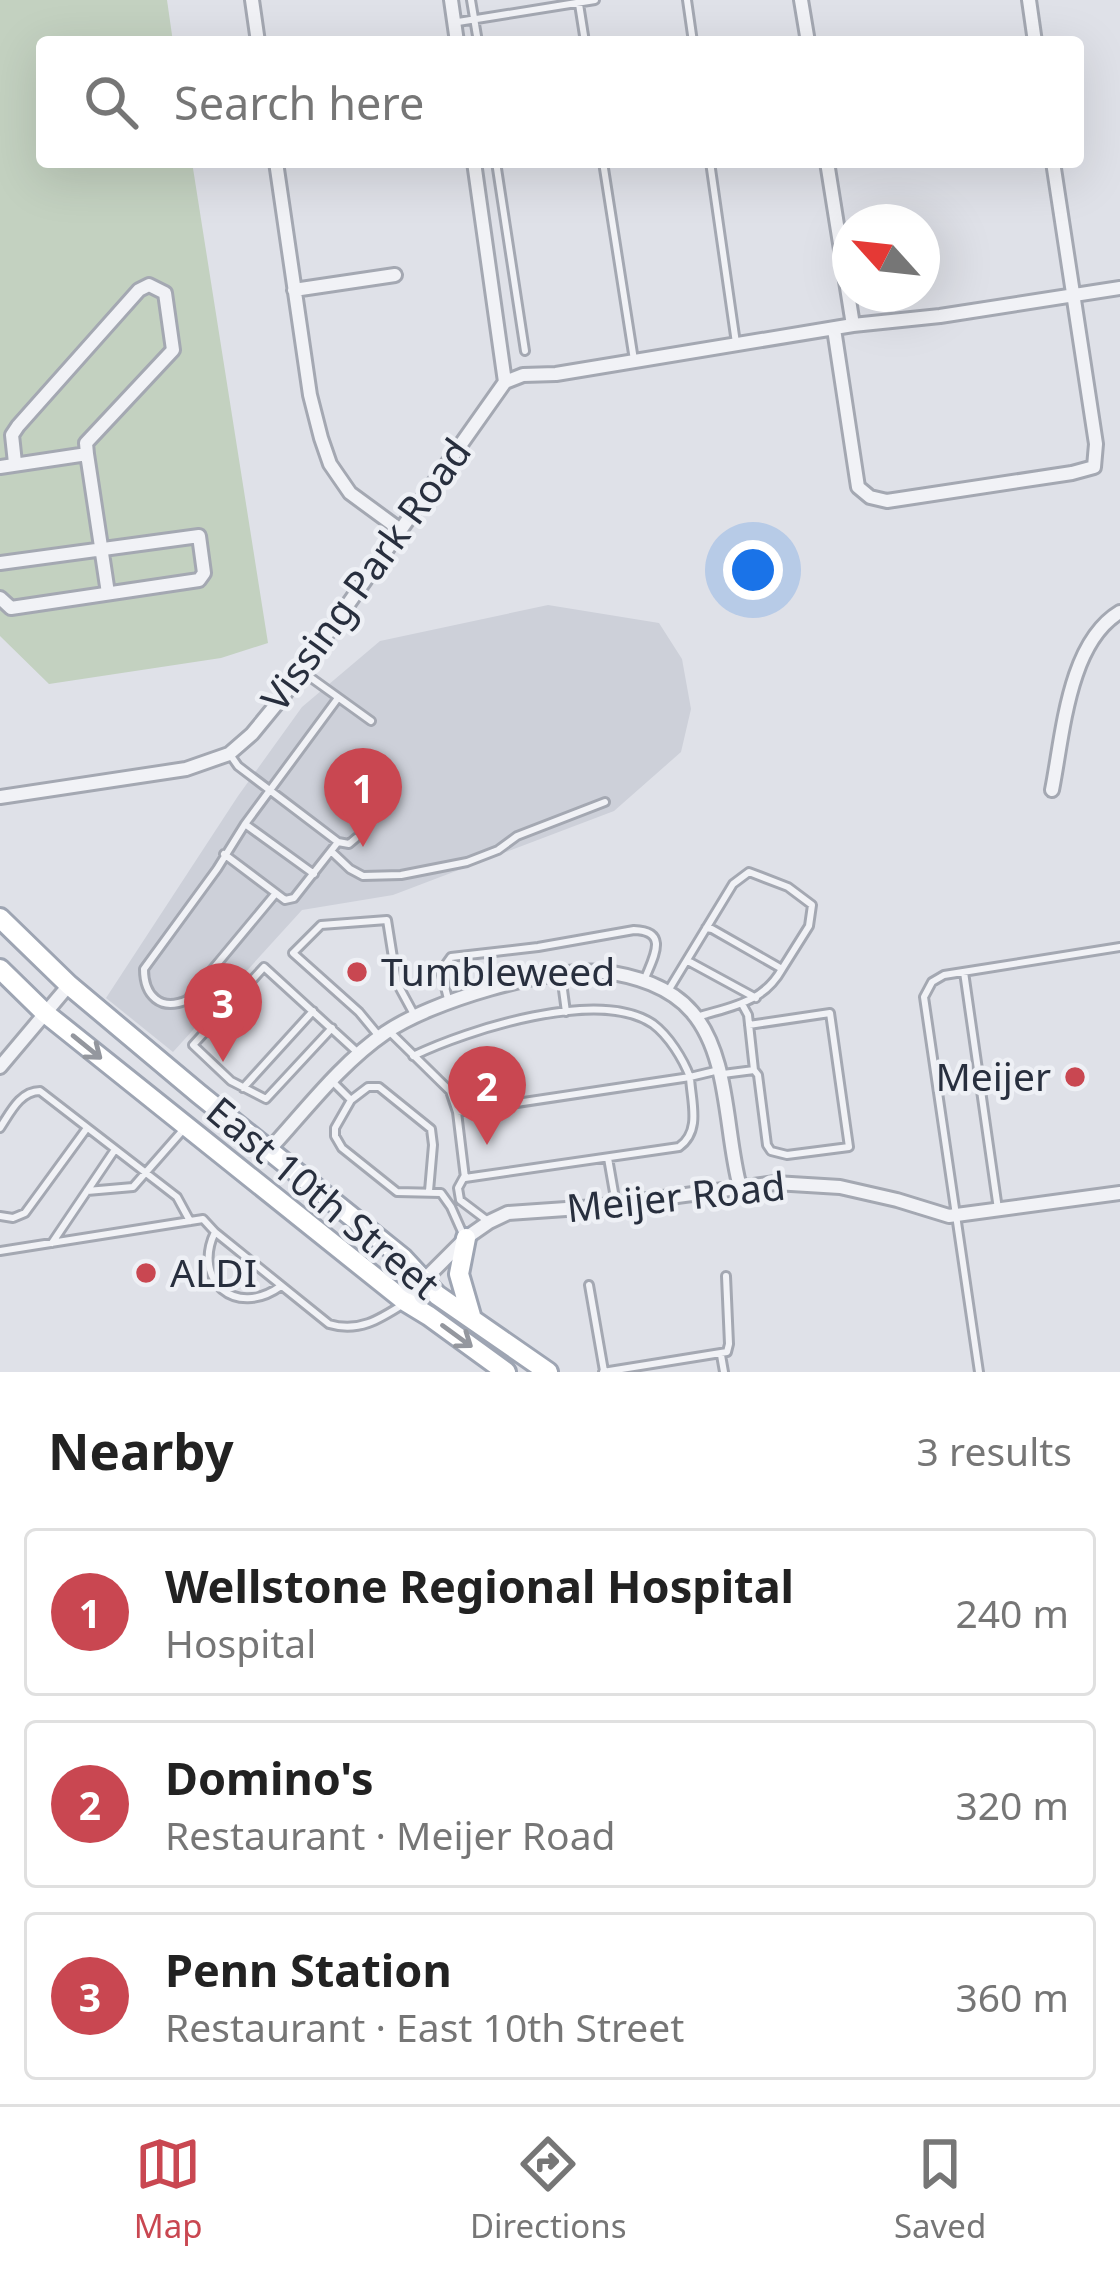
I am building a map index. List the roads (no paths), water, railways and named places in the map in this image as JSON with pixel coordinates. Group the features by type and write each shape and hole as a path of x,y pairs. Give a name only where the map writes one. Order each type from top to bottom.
{"main road":[{"name":"East 10th Street","path":"0,918 69,985 403,1258 437,1295 548,1372"},
{"name":"East 10th Street","path":"0,969 45,1013 185,1127 406,1303 506,1372"},
{"path":"466,1238 459,1274 472,1319"}],"street":[{"path":"252,0 257,36"},
{"path":"451,0 456,36"},
{"path":"801,0 807,36"},
{"path":"1029,0 1034,36"},
{"path":"276,168 310,395 330,464 350,493 399,530"},
{"path":"475,168 505,382 523,375 556,374 1120,289"},
{"path":"828,168 854,326"},
{"path":"834,329 858,487 870,496 887,501 1094,466 1096,444 1054,168"},
{"path":"294,290 395,275"},
{"path":"15,463 12,435 18,426 139,290 149,286 165,293 173,350 86,443 108,592"},
{"name":"Vissing Park Road","path":"230,754 284,695 505,382"},
{"path":"0,467 87,454"},
{"path":"0,563 199,536 204,573 200,580 10,608 0,598"},
{"path":"1052,790 1073,685 1090,641 1120,612"},
{"path":"0,796 186,769 230,754"},
{"path":"268,1150 332,1081 385,1034 482,990 599,971 668,992 696,1017 719,1072 740,1187"},
{"path":"0,1067 69,985"},
{"name":"Meijer Road","path":"406,1303 466,1238 508,1213 775,1183 840,1187 949,1216 1120,1193"}],"lane":[{"path":"471,0 477,36"},
{"path":"454,22 595,0"},
{"path":"687,0 692,36"},
{"path":"579,1 584,36"},
{"path":"497,168 525,351"},
{"path":"604,168 634,362"},
{"path":"711,168 737,346"},
{"path":"300,670 371,721"},
{"path":"276,893 187,1000 175,1006 151,996 144,984 145,969 338,698"},
{"path":"230,754 238,766 338,842 349,844 356,838"},
{"path":"332,852 363,876 401,875 467,862 498,850 517,836 604,802"},
{"path":"245,824 314,874"},
{"path":"224,854 285,900 294,898 338,842"},
{"path":"668,992 741,876 749,872 788,887 812,905 809,926 768,989 742,1004 696,1017"},
{"path":"416,1018 397,983 387,920 321,925 292,953 450,1090 464,1177 458,1192"},
{"path":"706,928 782,969"},
{"path":"449,1003 440,971 451,957 634,930 648,931 657,946 644,981"},
{"path":"980,1372 923,1004 932,982 944,975 1120,947"},
{"path":"688,961 756,998"},
{"path":"332,1028 266,1099 232,1082 193,1045 263,967 332,1028 360,1054"},
{"path":"964,972 998,1209"},
{"path":"561,975 566,1012"},
{"path":"742,1004 748,1015 749,1025 754,1070 771,1151 787,1155 849,1147 830,1013 749,1025"},
{"path":"413,1056 514,1019 618,1011 654,1025 685,1065 694,1113 692,1133 680,1147 464,1177"},
{"path":"243,1088 313,1012"},
{"path":"457,1112 754,1070"},
{"path":"332,1081 350,1100"},
{"path":"429,1191 431,1130 379,1087 368,1087 350,1100 335,1129 342,1148 402,1194 458,1192"},
{"path":"0,1128 24,1095 31,1091 47,1095 177,1197 190,1220"},
{"path":"87,1192 133,1187 185,1127"},
{"path":"0,1216 26,1213 87,1128"},
{"path":"52,1243 115,1150"},
{"path":"608,1158 616,1204"},
{"path":"458,1192 465,1205 489,1222"},
{"path":"441,1193 466,1238"},
{"path":"0,1251 203,1219 318,1317 340,1327 364,1327 406,1303"},
{"path":"215,1232 208,1247 220,1290 234,1298 254,1298 281,1286"},
{"path":"589,1285 604,1372 727,1352 726,1276"},
{"path":"721,1355 724,1372"}],"place":[{"name":"Wellstone Regional Hospital","path":"363,847"},
{"name":"Tumbleweed","path":"357,972"},
{"name":"Penn Station","path":"223,1062"},
{"name":"Meijer","path":"1075,1077"},
{"name":"Domino's","path":"487,1145"},
{"name":"ALDI","path":"146,1273"}]}
